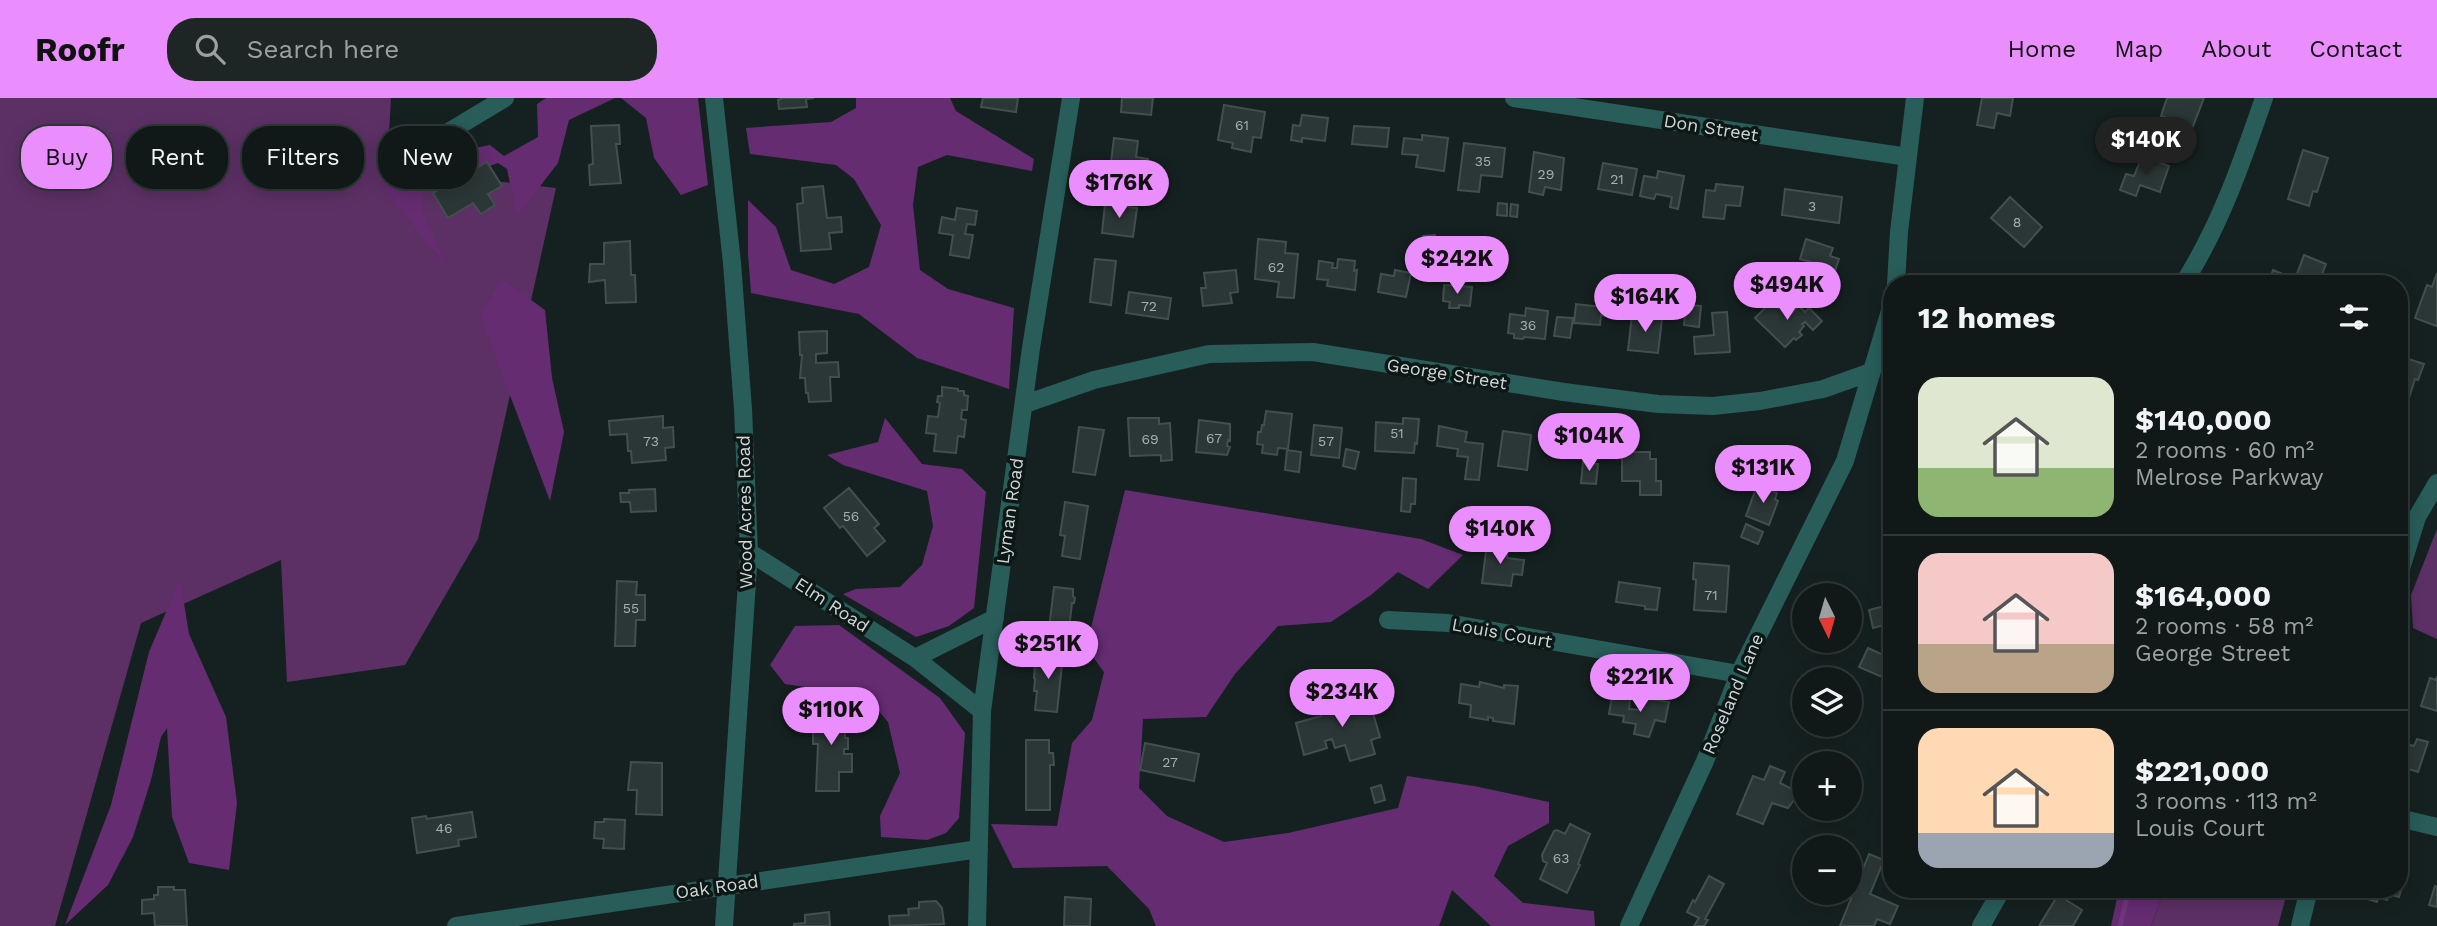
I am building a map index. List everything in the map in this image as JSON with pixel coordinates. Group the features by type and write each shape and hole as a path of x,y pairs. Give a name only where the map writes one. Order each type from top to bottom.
{"street":[{"path":"458,126 505,98"},
{"name":"Wood Acres Road","path":"714,98 733,276 743,409 749,552 724,926"},
{"name":"Lyman Road","path":"977,926 982,711 1031,348 1070,98"},
{"name":"Don Street","path":"1514,98 1908,157"},
{"path":"1897,275 1915,98"},
{"path":"2189,275 2240,168 2264,98"},
{"name":"Roseland Lane","path":"1629,926 1705,761 1739,674 1845,461 1883,333"},
{"name":"George Street","path":"1025,404 1094,380 1209,354 1313,352 1564,392 1658,404 1713,406 1760,401 1823,389 1871,372"},
{"path":"2408,546 2417,517 2437,483"},
{"name":"Elm Road","path":"749,552 915,658 982,711"},
{"path":"915,658 995,618"},
{"name":"Louis Court","path":"1388,620 1448,623 1739,674"},
{"path":"2408,820 2437,827"},
{"name":"Oak Road","path":"456,926 979,849"},
{"path":"1980,926 1997,898"},
{"path":"2300,926 2307,898"}],"shaded area":[{"path":"0,98 391,98 389,126 378,126 378,189 477,189 477,179 556,188 478,539 405,665 287,682 281,560 141,623 55,926 0,926"},
{"path":"546,98 615,98 569,120 558,163 517,216 507,169 498,163 477,170 477,148 490,145 504,156 538,137 537,104"},
{"path":"621,98 698,98 708,185 681,195 654,158 646,118"},
{"path":"856,98 950,98 956,111 1034,159 1032,171 947,155 918,167 913,205 920,270 948,289 1014,308 1009,389 917,358 859,314 751,293 748,200 776,227 791,270 834,284 869,267 881,225 854,179 836,165 750,154 746,128 831,122 856,108"},
{"path":"425,189 422,190 423,212 447,267 385,190"},
{"path":"502,279 545,310 552,378 564,432 550,501 480,316"},
{"path":"885,418 922,464 962,469 986,492 974,608 949,626 916,637 843,594 856,589 900,587 922,565 933,526 927,491 843,465 827,455 878,442"},
{"path":"1125,490 1421,539 1463,555 1428,589 1398,572 1371,595 1331,622 1278,626 1235,674 1206,717 1143,719 1139,788 1167,816 1224,842 1288,833 1398,808 1407,776 1474,786 1549,802 1549,823 1508,846 1494,876 1523,903 1594,911 1595,926 1491,926 1452,890 1439,926 1156,926 1149,909 1107,866 1013,868 991,824 1057,826 1072,743 1092,720 1104,672 1086,648"},
{"path":"2437,529 2437,639 2413,628 2411,595"},
{"path":"180,579 189,634 226,717 237,803 229,870 189,863 172,817 167,728 161,737 133,837 108,885 65,925 111,805 149,652"},
{"path":"839,625 940,698 965,733 959,818 946,833 927,840 881,837 880,816 900,773 888,722 866,696 785,684 770,665 795,626"},
{"path":"2117,898 2162,898 2151,926 2111,926"},
{"path":"2162,898 2286,898 2278,926 2151,926"}],"building":[{"path":"814,98 806,99 807,107 779,109 778,100"},
{"path":"983,98 1018,98 1016,112 981,107"},
{"path":"1122,98 1153,98 1151,115 1121,112"},
{"path":"1982,98 2013,98 2010,116 1997,113 1994,128 1977,125"},
{"path":"2167,98 2204,98 2188,139 2160,130 2165,117 2161,116"},
{"path":"1224,105 1265,112 1261,138 1253,137 1251,152 1232,148 1233,143 1218,140"},
{"path":"1302,115 1328,118 1325,141 1302,138 1302,142 1291,140 1293,125 1300,126"},
{"path":"619,125 620,144 616,144 621,183 590,185 589,165 593,164 591,126"},
{"path":"1354,126 1389,128 1387,147 1352,144"},
{"path":"1422,135 1448,138 1444,171 1416,167 1418,155 1402,154 1404,138 1422,140"},
{"path":"1114,138 1138,141 1136,157 1148,159 1146,175 1110,170"},
{"path":"1464,143 1505,148 1502,177 1481,175 1479,192 1458,190"},
{"path":"2303,150 2328,158 2317,192 2313,191 2309,206 2288,199"},
{"path":"1534,152 1564,158 1561,190 1545,187 1543,195 1529,192"},
{"path":"2142,156 2169,166 2160,192 2140,185 2136,196 2120,190 2126,174 2134,176"},
{"path":"487,162 502,186 488,194 495,205 481,214 473,203 448,218 433,193 440,189 477,189 477,168"},
{"path":"1603,163 1637,169 1632,195 1598,189"},
{"path":"1658,171 1684,176 1678,209 1670,207 1672,197 1656,194 1654,199 1640,196 1644,176 1657,178"},
{"path":"1716,184 1743,187 1740,206 1726,205 1724,219 1703,217 1706,190 1715,191"},
{"path":"823,186 827,218 841,217 842,232 829,233 831,249 801,251 797,204 803,203 802,188"},
{"path":"1785,189 1842,197 1839,223 1782,215"},
{"path":"2010,197 2042,227 2024,247 1991,218"},
{"path":"1498,203 1507,204 1507,216 1497,215"},
{"path":"1105,204 1137,208 1133,237 1102,233"},
{"path":"1511,204 1518,205 1517,217 1510,216"},
{"path":"957,208 977,211 975,225 967,224 965,234 973,235 969,258 950,255 953,235 939,233 942,217 955,220"},
{"path":"1435,235 1436,253 1423,254 1423,236"},
{"path":"1258,239 1286,242 1285,253 1298,254 1294,298 1277,297 1279,282 1255,279"},
{"path":"1806,239 1833,248 1830,256 1839,259 1830,285 1806,277 1811,262 1800,259"},
{"path":"630,241 631,275 635,275 636,302 606,303 605,280 589,282 590,264 604,264 604,243"},
{"path":"2304,255 2326,264 2322,275 2297,274"},
{"path":"1095,259 1116,261 1111,305 1090,302"},
{"path":"1338,259 1355,261 1355,290 1327,286 1328,280 1317,279 1319,261 1333,263 1332,268 1337,268"},
{"path":"1236,270 1238,292 1230,293 1232,303 1203,306 1201,288 1206,288 1204,273"},
{"path":"1395,270 1411,273 1406,297 1378,292 1381,274 1394,276"},
{"path":"2273,270 2285,275 2271,275"},
{"path":"2437,273 2436,326 2415,318 2427,285 2432,287"},
{"path":"1444,285 1472,287 1470,306 1449,308 1450,302 1443,301"},
{"path":"1129,292 1171,298 1168,319 1126,313"},
{"path":"1665,292 1677,294 1674,312 1662,311"},
{"path":"1603,300 1613,301 1612,317 1601,315 1600,325 1574,323 1576,304 1602,307"},
{"path":"1772,301 1782,311 1785,308 1791,314 1799,306 1805,312 1809,308 1822,321 1813,330 1805,322 1802,324 1804,326 1799,332 1802,335 1796,340 1794,338 1785,347 1755,318"},
{"path":"1686,305 1701,306 1699,327 1684,325"},
{"path":"1526,308 1548,311 1545,339 1514,338 1514,334 1508,333 1510,314 1525,316"},
{"path":"1727,312 1730,352 1695,354 1694,337 1714,335 1712,313"},
{"path":"1632,315 1662,319 1658,353 1628,350"},
{"path":"1557,317 1573,318 1570,338 1554,336"},
{"path":"827,331 827,353 816,354 816,363 838,362 839,377 830,377 831,401 809,402 805,378 800,378 802,355 799,332"},
{"path":"2408,359 2424,364 2418,380 2415,379 2408,401"},
{"path":"942,387 964,391 964,395 968,396 967,410 962,410 961,419 966,420 964,437 958,436 956,453 934,451 936,434 926,433 928,416 938,417 940,403 937,402 938,396 942,396"},
{"path":"1266,411 1292,414 1288,449 1278,448 1277,455 1262,453 1263,445 1257,444 1258,432 1261,432 1264,425"},
{"path":"663,416 663,428 673,427 674,447 665,448 666,460 632,463 627,434 610,435 609,421"},
{"path":"1128,418 1159,418 1159,424 1170,423 1172,460 1161,461 1161,455 1130,456"},
{"path":"1403,418 1419,419 1414,453 1375,451 1376,422 1403,424"},
{"path":"1199,420 1230,424 1230,441 1228,440 1227,446 1230,447 1227,455 1196,452"},
{"path":"1314,425 1342,428 1339,458 1311,455"},
{"path":"1439,426 1467,432 1465,442 1483,444 1479,480 1465,479 1468,457 1457,456 1458,449 1437,446"},
{"path":"1079,427 1104,430 1095,475 1073,472"},
{"path":"1503,431 1531,435 1527,470 1498,466"},
{"path":"1346,449 1359,452 1355,469 1343,466"},
{"path":"1287,450 1301,452 1299,472 1285,470"},
{"path":"1622,452 1650,452 1650,459 1656,459 1656,481 1661,481 1661,495 1640,495 1640,481 1622,481"},
{"path":"1583,462 1598,464 1596,484 1581,483"},
{"path":"1403,478 1416,479 1415,504 1411,504 1410,512 1401,511"},
{"path":"1757,485 1777,493 1775,499 1778,501 1769,525 1746,516"},
{"path":"849,488 879,524 874,528 885,541 867,556 843,526 840,528 824,508"},
{"path":"655,489 656,511 631,512 630,502 621,502 620,493"},
{"path":"1065,502 1088,506 1080,559 1062,556 1065,536 1060,535"},
{"path":"1483,518 1498,520 1495,539 1480,537"},
{"path":"1746,524 1763,532 1758,544 1741,537"},
{"path":"1487,543 1508,546 1507,558 1524,560 1522,575 1513,574 1511,586 1482,583"},
{"path":"1694,563 1729,566 1726,612 1694,610"},
{"path":"617,581 637,582 636,595 645,595 645,620 636,620 635,646 615,646"},
{"path":"1619,582 1660,588 1657,610 1616,602"},
{"path":"1054,587 1073,589 1075,598 1072,603 1068,639 1048,637"},
{"path":"1883,606 1883,625 1873,628 1869,610"},
{"path":"1868,648 1883,655 1882,677 1859,667"},
{"path":"1036,652 1063,655 1057,712 1035,710"},
{"path":"2437,676 2437,711 2421,706 2430,678 2436,680"},
{"path":"1480,682 1504,688 1504,685 1518,686 1514,724 1493,721 1493,718 1488,717 1488,720 1470,717 1471,705 1459,703 1461,684 1479,687"},
{"path":"1368,696 1380,737 1371,740 1375,754 1350,761 1345,745 1335,748 1332,739 1325,741 1327,748 1304,755 1296,723 1321,716 1319,709"},
{"path":"1612,696 1630,699 1629,709 1641,710 1643,698 1669,702 1665,722 1655,720 1649,737 1634,734 1636,724 1623,722 1624,716 1609,714"},
{"path":"820,704 845,704 845,738 848,738 848,749 844,749 844,754 852,754 852,772 839,772 839,791 816,791 818,744 813,744 813,718 820,717"},
{"path":"2417,739 2428,742 2418,772 2408,769 2408,744 2414,746"},
{"path":"1026,740 1049,740 1049,753 1053,753 1054,765 1050,765 1050,810 1026,810"},
{"path":"1145,743 1199,754 1194,781 1140,770"},
{"path":"631,762 662,763 662,815 636,814 637,790 628,790"},
{"path":"1770,766 1785,772 1780,783 1792,789 1792,802 1788,808 1772,803 1763,824 1737,814 1753,776 1764,780"},
{"path":"1381,785 1385,800 1375,803 1371,788"},
{"path":"472,812 476,837 458,840 459,846 417,853 412,818 426,816 427,819"},
{"path":"604,819 625,820 624,849 603,848 604,839 594,838 595,822 604,822"},
{"path":"1570,824 1590,834 1567,893 1540,879 1547,863 1543,861 1542,855 1554,831 1565,834"},
{"path":"1869,854 1883,860 1870,894 1898,906 1890,924 1877,919 1874,926 1840,926 1848,905 1862,905 1862,871"},
{"path":"1709,876 1724,884 1705,919 1708,920 1704,926 1694,926 1699,918 1687,912"},
{"path":"2435,886 2437,887 2437,907 2429,905"},
{"path":"158,887 185,890 187,926 155,926 154,913 142,914 142,900 154,899 154,895 158,895"},
{"path":"1065,897 1091,899 1090,926 1064,926"},
{"path":"2056,898 2063,898 2082,910 2073,926 2039,926"},
{"path":"936,901 942,908 944,924 890,926 889,916 909,915 908,909 919,908 919,902"},
{"path":"829,912 830,926 794,926 805,923 805,915"}],"waterway":[{"path":"2120,926 2127,898"}]}
